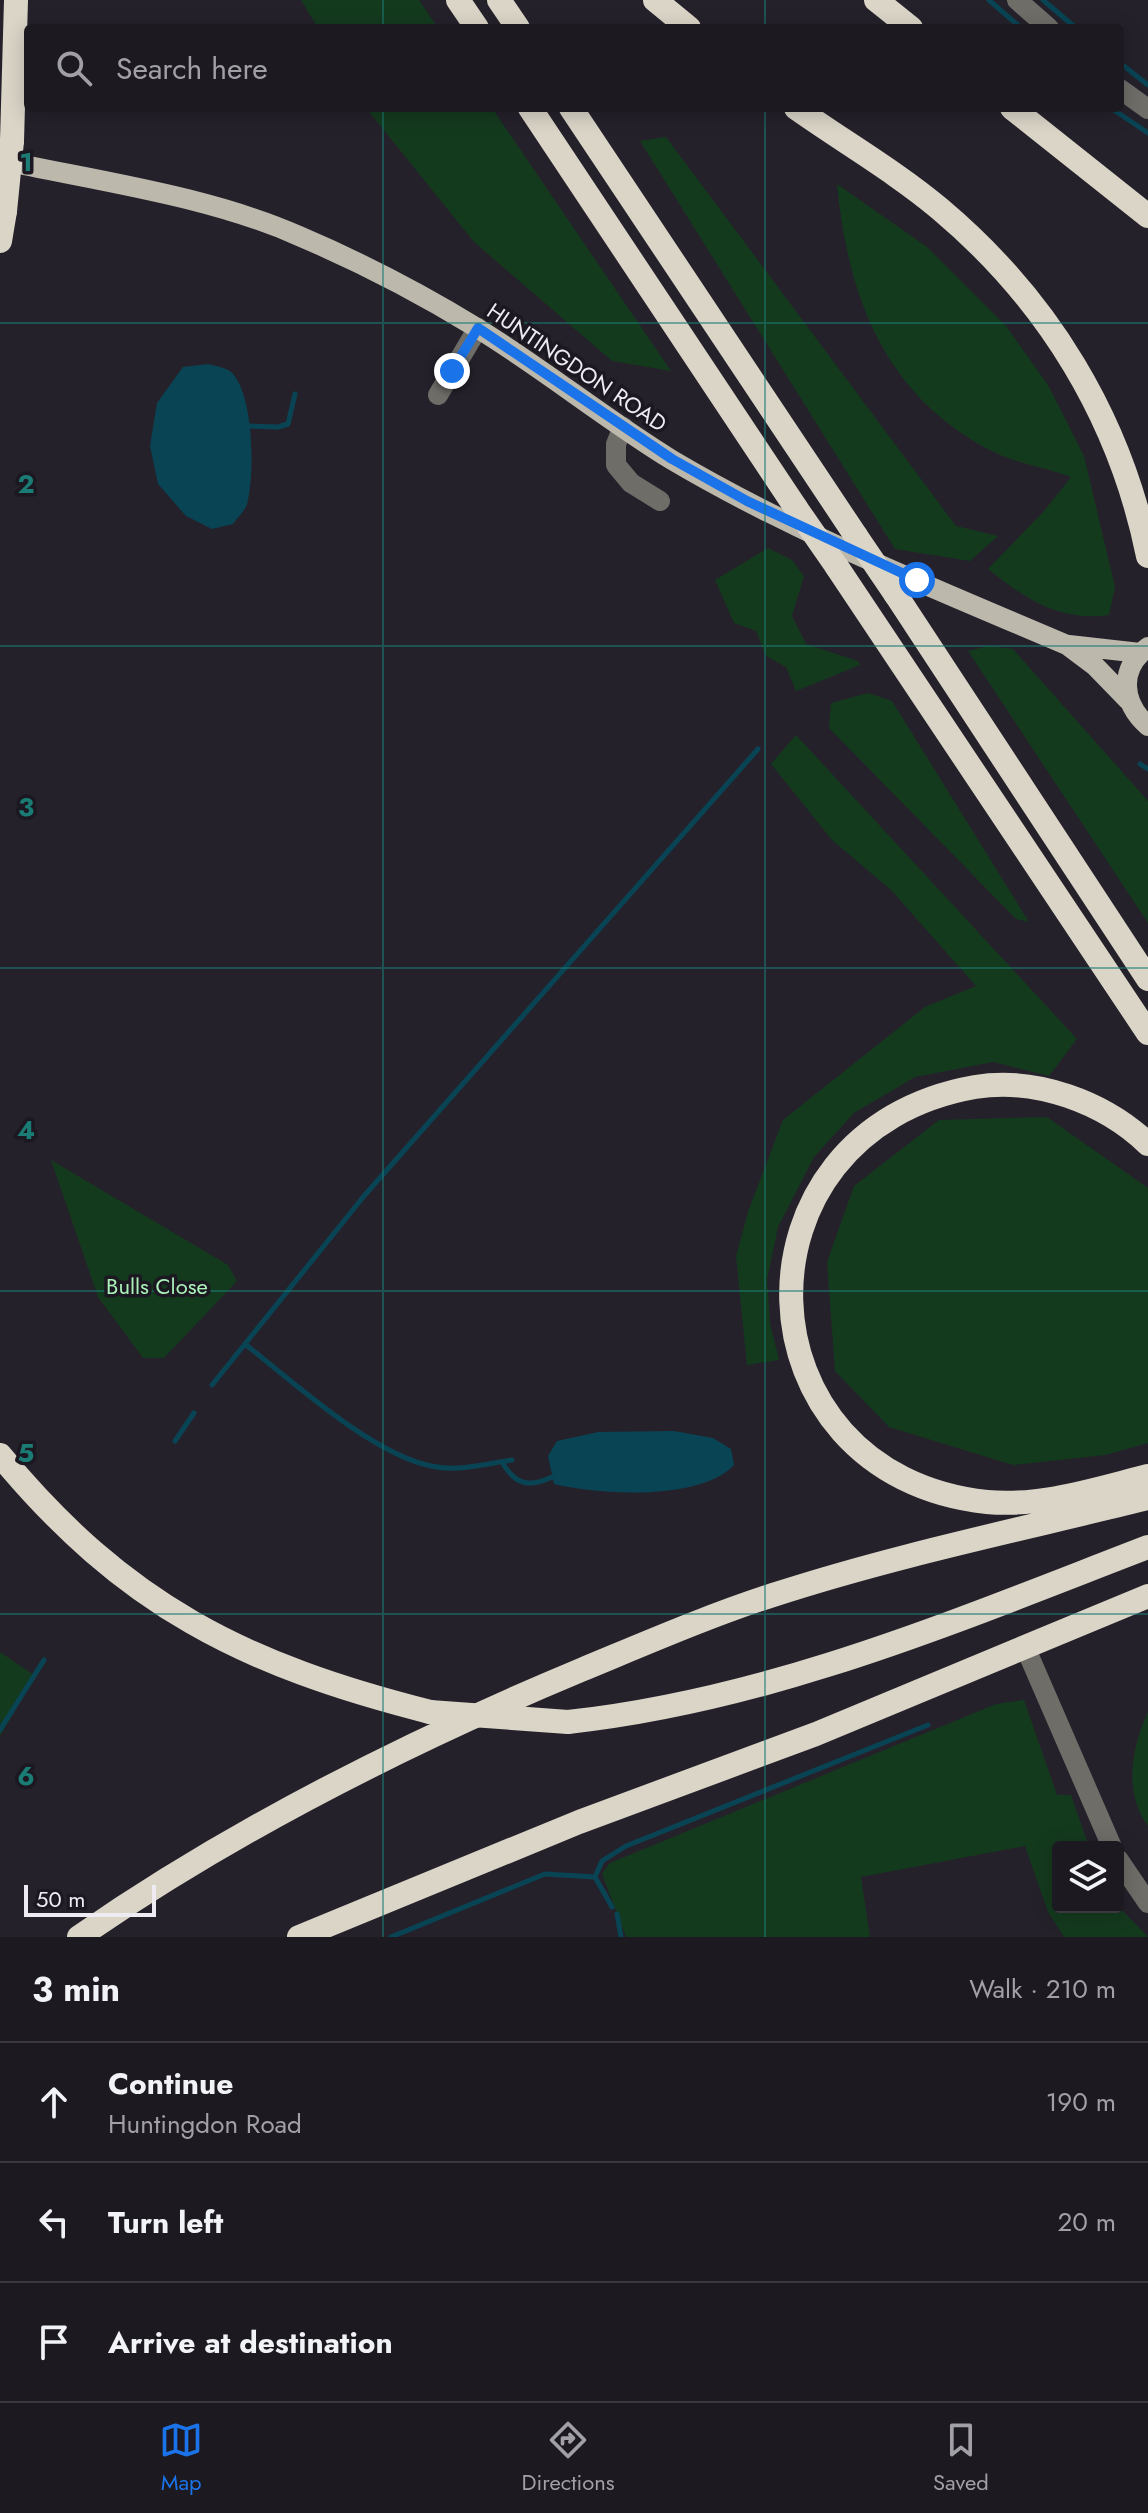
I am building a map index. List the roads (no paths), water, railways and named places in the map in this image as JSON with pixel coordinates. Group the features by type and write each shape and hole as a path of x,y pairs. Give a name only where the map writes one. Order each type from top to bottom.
{"highway":[{"path":"0,241 5,211 16,0"},
{"path":"458,0 474,24"},
{"path":"499,0 515,24"},
{"path":"655,0 684,24"},
{"path":"876,0 906,24"},
{"path":"533,112 1148,1033"},
{"path":"574,112 1148,979"},
{"path":"802,112 939,208 1035,304 1101,410 1134,491 1148,556"},
{"path":"1017,112 1148,216"},
{"path":"1148,1144 1115,1120 1077,1100 1032,1086 989,1085 922,1099 869,1130 831,1170 805,1217 794,1256 791,1298 802,1358 827,1414 860,1449 895,1473 920,1485 968,1499 1006,1502 1052,1499 1148,1476"},
{"path":"0,1455 35,1497 88,1549 184,1619 238,1649 295,1673 430,1712 568,1722 660,1710 856,1658 1148,1547"},
{"path":"79,1937 206,1857 409,1746 654,1640 772,1595 917,1553 1148,1498"},
{"path":"299,1937 579,1822 816,1734 1148,1596"}],"main road":[{"name":"HUNTINGDON ROAD","path":"6,151 296,234 378,273 478,328 623,427 747,501 846,549 1067,645 1095,666 1148,726"},
{"name":"HUNTINGDON ROAD","path":"1067,645 1144,650"},
{"path":"1128,700 1127,676 1144,650"}],"lane":[{"path":"1017,0 1044,24"},
{"path":"1124,92 1148,109"},
{"path":"438,395 478,328"},
{"path":"623,427 616,444 616,465 631,483 660,501"},
{"path":"1026,1649 1109,1841"},
{"path":"1124,1868 1148,1903"}],"water":[{"path":"208,364 229,370 239,383 248,415 252,455 246,507 233,524 212,529 186,516 158,484 150,446 157,403 183,367"},
{"path":"674,1431 713,1438 731,1449 734,1465 719,1477 674,1490 596,1491 554,1484 548,1456 557,1441 598,1432"}],"waterway":[{"path":"989,0 1016,24"},
{"path":"1043,0 1071,24"},
{"path":"1124,66 1148,85"},
{"path":"1117,112 1148,133"},
{"path":"249,426 278,427 288,424 295,394"},
{"path":"212,1385 364,1196 758,749"},
{"path":"1140,764 1148,769"},
{"path":"245,1344 334,1415 408,1459 451,1468 512,1460"},
{"path":"175,1441 194,1413"},
{"path":"502,1462 512,1476 523,1482 536,1483 552,1477"},
{"path":"0,1730 44,1660"},
{"path":"595,1877 602,1861 626,1846 928,1725"},
{"path":"391,1937 545,1874 595,1877 612,1907"},
{"path":"617,1914 621,1937"}],"park label":[{"name":"Bulls Close","path":"157,1286"}]}
